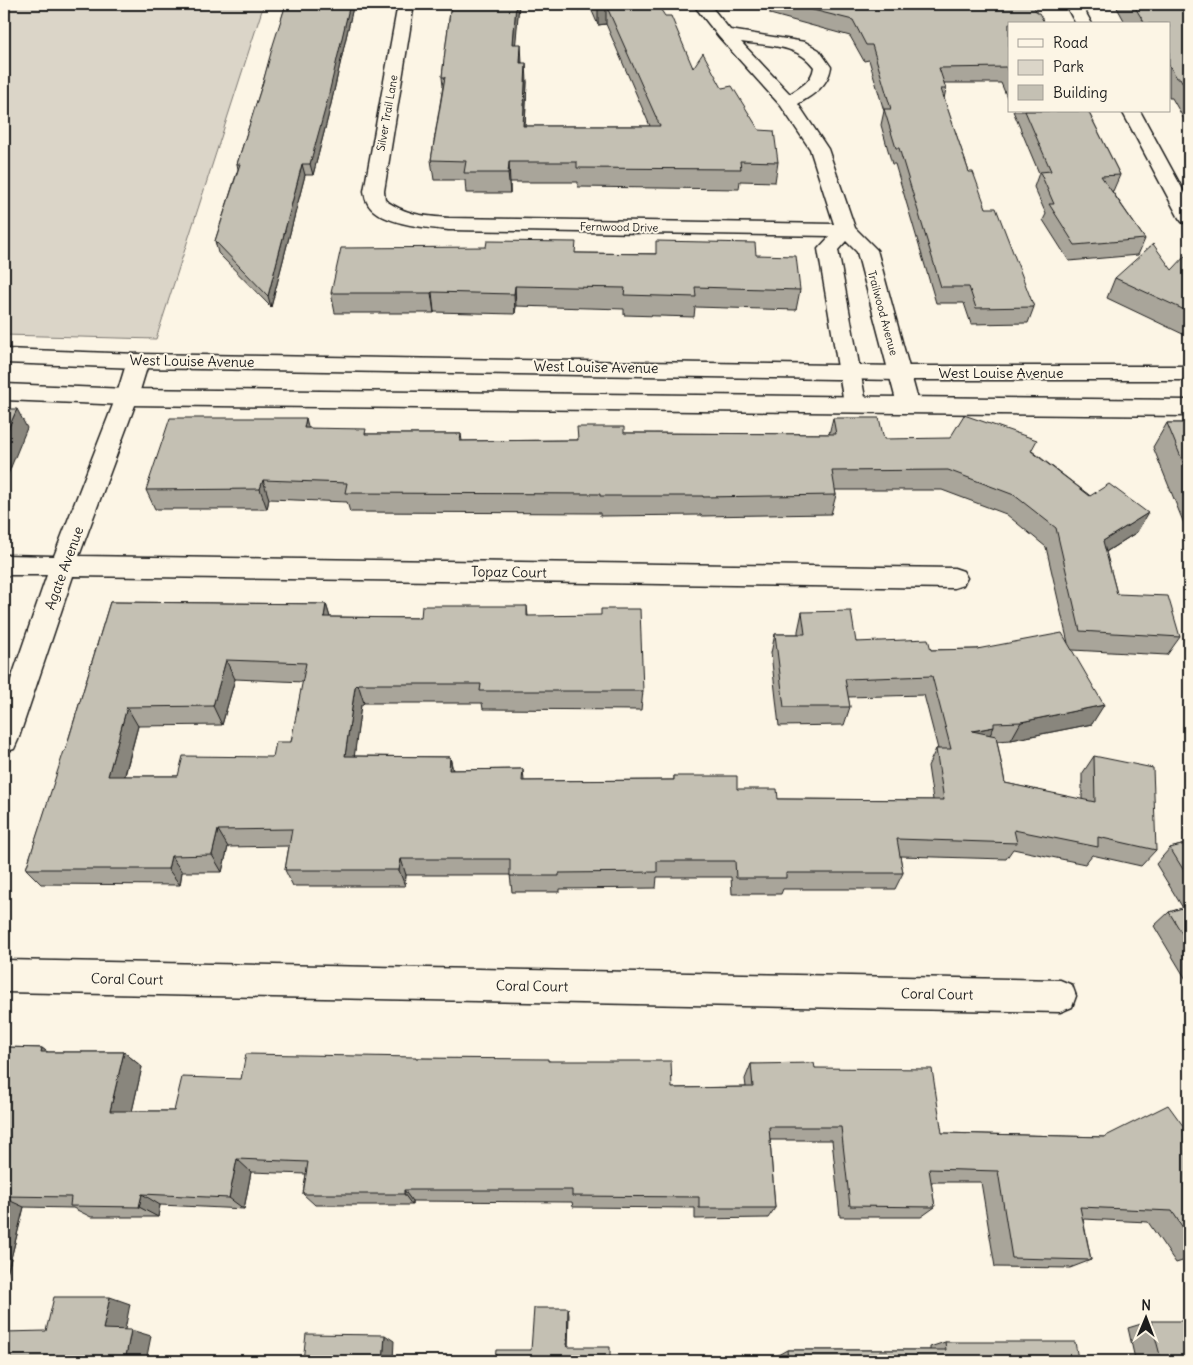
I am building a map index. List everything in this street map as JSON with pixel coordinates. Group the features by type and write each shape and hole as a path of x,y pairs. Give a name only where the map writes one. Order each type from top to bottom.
{"street":[{"name":"Silver Trail Lane","path":"393,214 376,202 374,191 406,4"},
{"name":"Trailwood Avenue","path":"701,4 725,34 788,103 819,149 846,230 867,250 908,404"},
{"path":"1073,4 1083,22"},
{"path":"725,34 791,44 813,54 823,67 823,75 818,82 788,103"},
{"path":"1132,112 1185,210"},
{"name":"Fernwood Drive","path":"393,214 427,222 450,224 846,230"},
{"path":"846,230 828,249 855,403"},
{"name":"West Louise Avenue","path":"4,356 138,361 899,373 1189,373"},
{"name":"Agate Avenue","path":"4,740 138,361"},
{"path":"4,392 127,396 1189,408"},
{"name":"Topaz Court","path":"4,566 954,578"},
{"name":"Coral Court","path":"4,976 1060,996"}],"green space":[{"path":"4,4 264,4 156,339 4,335"}],"building":[{"path":"286,4 350,4 310,164 302,164 268,296 215,241 240,164 237,164"},
{"path":"451,4 516,4 513,44 521,44 520,63 526,63 523,126 660,126 606,5 598,6 597,4 657,4 665,16 671,16 693,68 703,53 722,88 732,86 759,130 774,131 778,162 740,161 741,169 577,168 577,162 509,162 508,173 464,173 466,161 431,160 445,77 442,77"},
{"path":"789,4 1033,4 1037,13 1039,13 1044,22 1008,22 1008,73 1006,67 939,68 946,89 941,89 969,172 973,172 986,208 996,208 1034,307 976,308 969,287 941,287 899,148 896,148 884,109 891,109 872,45 866,45 853,20"},
{"path":"1133,4 1189,4 1189,94 1180,78 1177,78 1170,67 1170,22 1144,22"},
{"path":"1025,112 1088,112 1120,175 1101,176 1145,239 1075,245 1049,204 1054,204 1040,172 1051,171"},
{"path":"487,241 576,242 575,253 656,254 656,241 755,243 756,255 796,256 800,290 695,287 696,297 624,295 625,288 515,286 514,294 432,292 331,293 341,248 486,247"},
{"path":"1153,244 1172,270 1187,254 1189,255 1189,312 1115,278"},
{"path":"4,409 17,409 4,438"},
{"path":"964,415 1037,440 1031,451 1090,496 1109,484 1148,513 1103,541 1117,594 1168,596 1180,637 1080,631 1056,528 1014,495 948,470 832,471 836,495 703,497 600,496 600,494 345,493 347,483 263,480 260,489 146,490 170,418 306,418 304,428 366,429 365,434 461,434 460,441 578,440 577,427 624,427 624,433 836,434 833,418 879,418 884,439 950,438"},
{"path":"1167,423 1189,423 1189,477"},
{"path":"110,602 326,604 324,617 421,618 422,606 527,606 527,616 601,615 601,609 640,609 643,691 480,691 481,684 358,684 355,687 345,756 450,757 449,770 523,769 522,781 674,780 674,776 737,776 737,789 777,789 778,799 944,800 936,749 951,749 932,676 845,679 850,707 784,707 775,634 805,634 802,612 851,611 856,642 928,639 931,650 977,649 1062,633 1104,705 1021,722 994,723 994,727 972,731 996,736 1005,783 1095,802 1094,756 1153,768 1156,850 1098,837 1098,847 1014,830 1017,843 897,839 903,873 786,873 786,878 736,878 735,861 657,861 657,872 559,873 559,876 510,876 510,859 401,859 399,870 285,870 292,829 218,830 212,855 171,856 168,869 26,869 65,751","holes":["226,660 306,663 291,742 276,742 273,757 183,756 178,776 108,776 127,707 213,706"]},
{"path":"1189,843 1189,879 1170,848"},
{"path":"1189,906 1189,945 1169,912"},
{"path":"4,1047 42,1048 41,1052 124,1052 110,1111 174,1111 182,1077 241,1079 246,1054 548,1059 548,1061 671,1061 672,1088 753,1087 751,1064 814,1063 815,1068 932,1069 942,1133 1104,1137 1168,1105 1189,1134 1189,1237 1172,1211 1080,1207 1091,1260 1012,1258 998,1171 929,1169 935,1207 850,1206 841,1127 769,1127 775,1208 699,1208 699,1197 572,1196 572,1190 404,1190 404,1194 303,1194 308,1162 237,1159 229,1198 142,1194 139,1207 70,1206 71,1197 4,1196"},
{"path":"54,1297 110,1297 103,1329 131,1330 126,1356 227,1361 4,1361 4,1332 46,1331"},
{"path":"534,1308 568,1308 567,1347 610,1347 610,1361 495,1361 496,1350 531,1350"},
{"path":"1151,1321 1189,1321 1189,1361 788,1361 787,1350 946,1350 945,1342 1075,1342 1078,1359 1161,1359"},
{"path":"306,1334 385,1335 383,1361 303,1361"}]}
